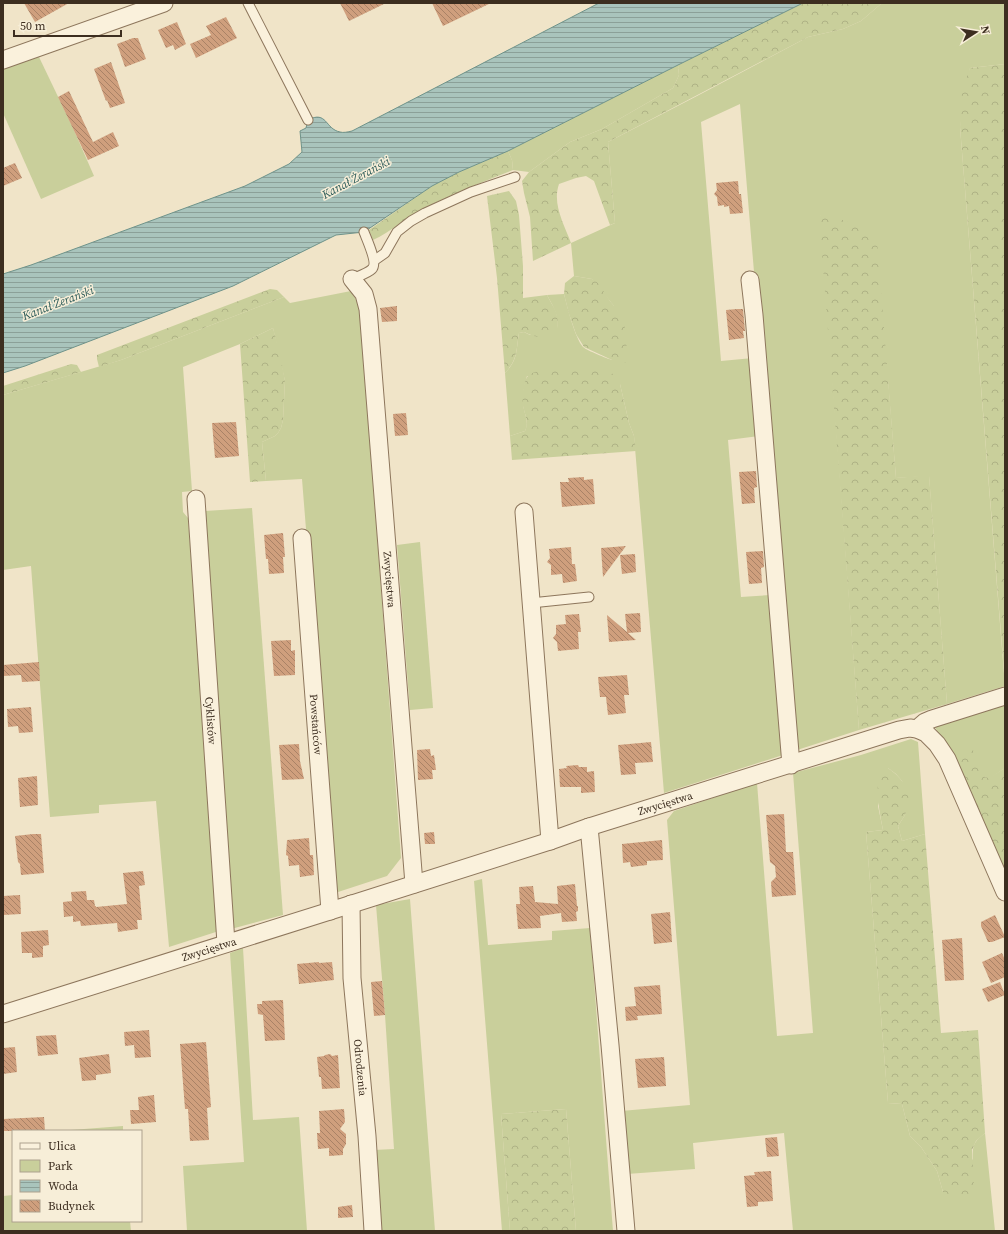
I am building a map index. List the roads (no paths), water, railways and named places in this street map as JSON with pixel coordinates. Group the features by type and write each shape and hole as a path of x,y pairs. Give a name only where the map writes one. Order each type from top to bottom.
{"street":[{"path":"3,60 164,3"},
{"name":"Zwycięstwa","path":"352,279 364,294 368,308 414,884"},
{"path":"750,280 791,764"},
{"name":"Cyklistów","path":"196,499 226,943"},
{"path":"524,512 550,841"},
{"name":"Powstańców","path":"302,538 330,911"},
{"name":"Zwycięstwa","path":"3,1014 550,841 589,827 844,746 899,730 910,728 917,729 925,722 932,719 1005,696"},
{"path":"917,729 926,733 937,744 946,759 1005,892"},
{"path":"589,827 608,1021 626,1231"},
{"name":"Odrodzenia","path":"351,904 352,978 367,1136 372,1231"}],"lane":[{"path":"248,3 308,120"},
{"path":"375,260 385,253 396,232 411,221 471,192 515,177"},
{"path":"352,279 372,270 374,266 375,260 364,232"},
{"path":"530,603 589,597"}],"water":[{"name":"Kanał Żerański","path":"599,3 803,3 508,151 459,172 432,186 364,232 336,235 233,286 25,366 3,373 3,274 245,186 289,164 302,152 300,131 306,128 308,120 319,117 326,121 335,130 340,132 352,131"}]}
